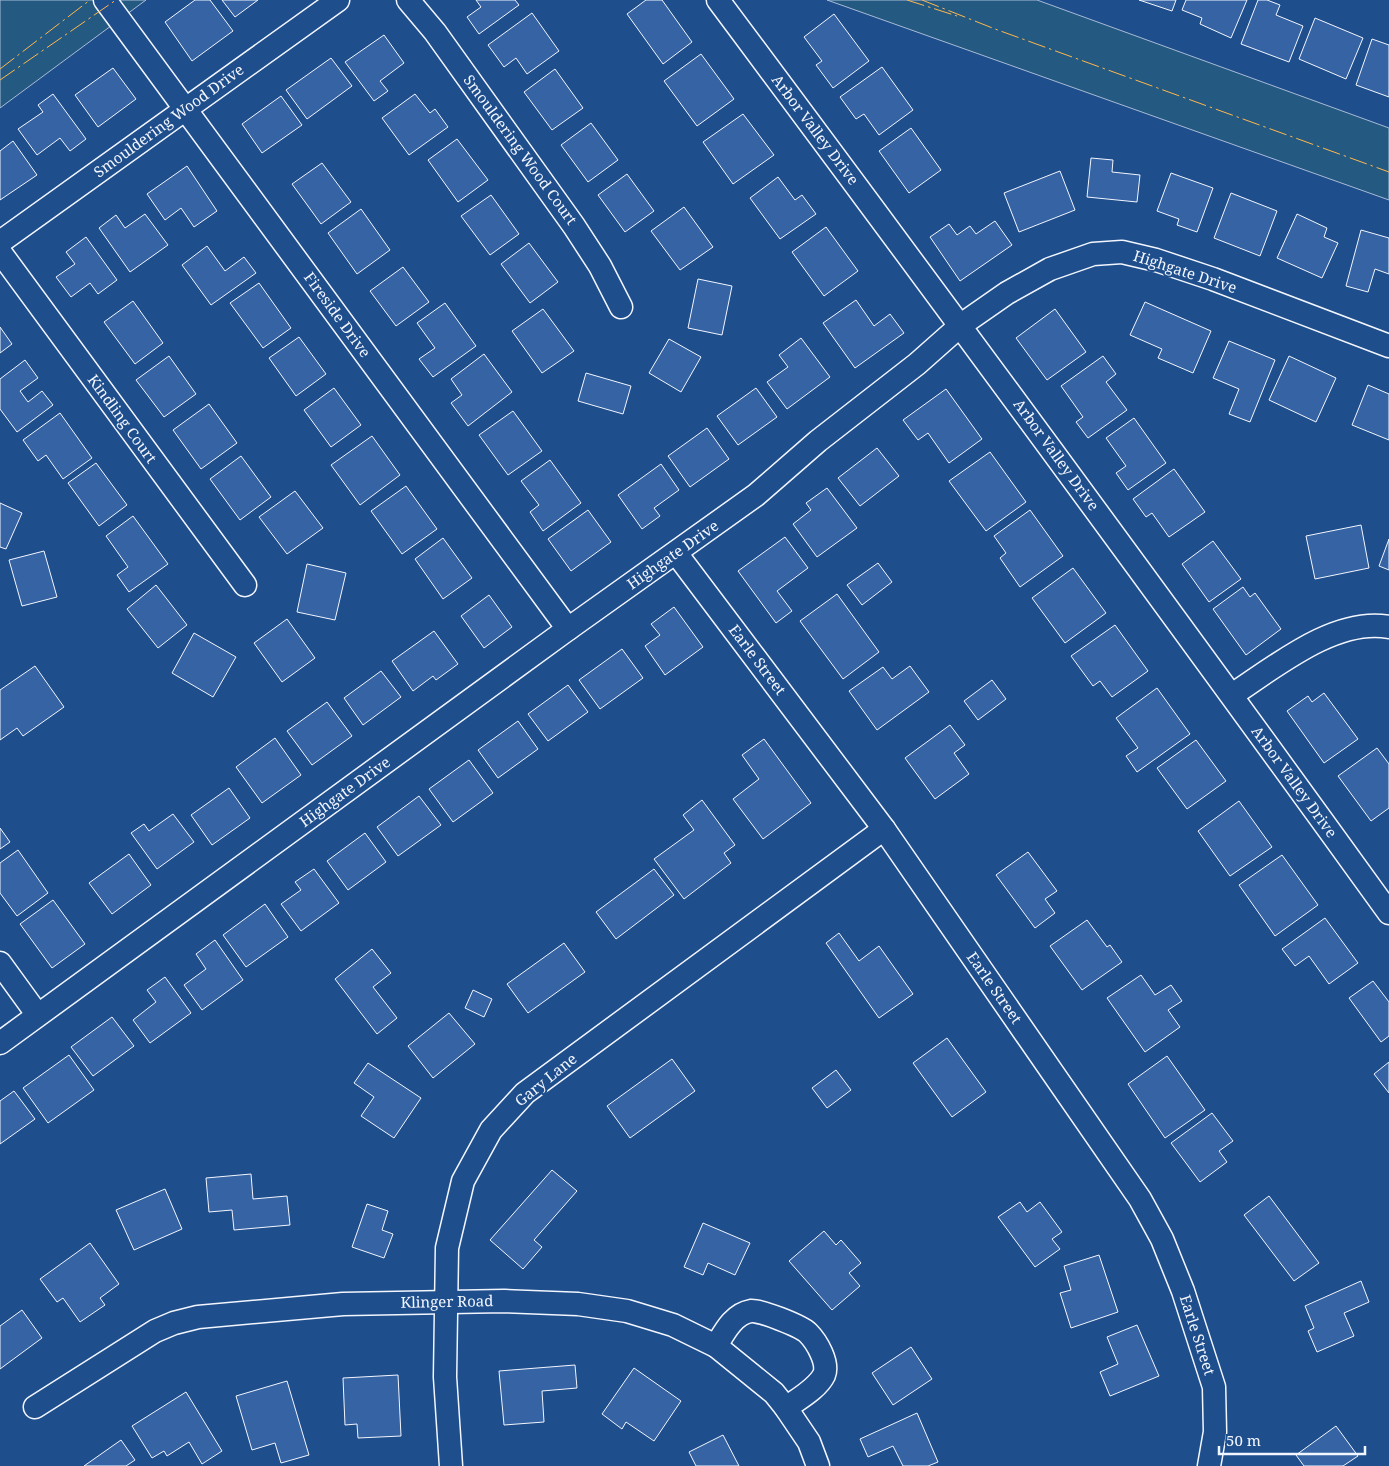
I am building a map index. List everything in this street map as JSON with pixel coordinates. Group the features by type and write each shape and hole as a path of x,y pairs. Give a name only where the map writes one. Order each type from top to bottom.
{"street":[{"name":"Fireside Drive","path":"105,0 568,629"},
{"name":"Smouldering Wood Drive","path":"0,242 338,0"},
{"name":"Smouldering Wood Court","path":"408,0 435,32 574,226 600,266 621,307"},
{"name":"Arbor Valley Drive","path":"718,0 1232,695 1389,913"},
{"name":"Kindling Court","path":"0,252 245,585"},
{"name":"Highgate Drive","path":"0,1043 37,1014 100,972 194,901 424,736 568,629 756,495 818,441 917,364 960,325 1007,293 1050,270 1094,254 1122,252 1156,260 1213,279 1389,346"},
{"name":"Earle Street","path":"676,553 884,829 1140,1199 1162,1239 1183,1291 1214,1387 1215,1432 1209,1466"},
{"path":"1232,695 1318,640 1335,632 1355,628 1389,626"},
{"name":"Gary Lane","path":"451,1466 445,1377 447,1248 463,1181 491,1130 525,1093 884,829"},
{"path":"0,963 37,1014"},
{"name":"Klinger Road","path":"36,1407 155,1331 174,1323 198,1317 343,1304 504,1301 578,1304 626,1311 673,1325 716,1346 774,1393 809,1442 818,1466"},
{"path":"716,1346 730,1324 750,1311 797,1326 808,1334 825,1362 825,1373 819,1382 786,1408"}],"shaded area":[{"path":"0,0 146,0 0,108"},
{"path":"827,0 1037,0 1389,128 1389,200"}],"building":[{"path":"195,0 210,0 233,31 192,61 165,22"},
{"path":"222,0 258,0 235,17"},
{"path":"476,0 515,0 519,5 479,34 467,17 481,7"},
{"path":"646,0 662,0 692,42 663,64 627,14"},
{"path":"1139,0 1176,0 1172,11"},
{"path":"1186,0 1247,0 1231,38 1200,24 1202,18 1182,10"},
{"path":"1258,0 1267,0 1280,5 1276,15 1303,26 1289,62 1241,44"},
{"path":"532,13 559,51 527,74 516,58 504,67 488,45"},
{"path":"834,14 869,61 833,88 816,65 822,61 804,37"},
{"path":"1315,18 1363,38 1346,79 1299,59"},
{"path":"384,35 404,63 380,81 388,91 374,101 345,62"},
{"path":"1372,39 1389,45 1389,97 1356,85"},
{"path":"701,54 734,99 697,126 664,81"},
{"path":"331,58 352,86 307,119 286,90"},
{"path":"882,67 913,110 879,135 864,114 856,119 840,97"},
{"path":"113,68 136,99 98,127 75,95"},
{"path":"555,69 583,108 552,130 524,92"},
{"path":"53,94 86,139 70,151 60,138 37,155 18,129 43,112 38,105"},
{"path":"415,94 430,113 435,109 448,127 409,155 382,118"},
{"path":"281,96 302,125 262,153 242,124"},
{"path":"743,114 774,155 733,184 703,142"},
{"path":"591,123 618,160 588,182 561,145"},
{"path":"911,128 941,170 909,193 879,151"},
{"path":"457,139 488,180 458,202 428,160"},
{"path":"13,141 37,175 0,200 0,151"},
{"path":"1091,158 1113,160 1112,172 1140,175 1137,202 1087,197"},
{"path":"322,163 351,202 321,224 292,184"},
{"path":"187,166 217,211 194,227 181,208 165,220 147,194"},
{"path":"1060,171 1075,210 1019,232 1004,193"},
{"path":"1171,173 1213,188 1197,232 1177,225 1179,219 1157,211"},
{"path":"627,174 654,211 625,232 598,195"},
{"path":"778,177 795,200 802,195 816,214 780,239 750,198"},
{"path":"1231,193 1277,211 1260,256 1214,238"},
{"path":"491,195 519,234 490,255 461,216"},
{"path":"684,207 713,247 680,270 651,231"},
{"path":"361,209 390,250 357,274 328,233"},
{"path":"145,214 168,245 130,272 99,228 116,215 125,228"},
{"path":"1297,214 1327,228 1324,237 1338,243 1322,278 1277,258"},
{"path":"995,221 1012,245 960,281 930,237 949,224 957,235 970,226 976,234"},
{"path":"826,227 858,271 824,296 792,252"},
{"path":"1361,230 1389,238 1389,274 1375,269 1368,292 1346,286"},
{"path":"86,237 117,280 98,294 90,283 71,297 56,277 75,264 66,252"},
{"path":"529,243 558,282 530,303 501,264"},
{"path":"207,246 225,271 244,257 256,273 211,305 182,265"},
{"path":"403,267 429,302 396,326 370,291"},
{"path":"698,279 732,286 722,335 688,328"},
{"path":"259,283 291,328 263,348 230,303"},
{"path":"856,300 874,326 890,314 904,333 855,368 823,323"},
{"path":"133,301 163,343 135,364 104,322"},
{"path":"1145,302 1211,331 1193,373 1158,358 1162,349 1130,335"},
{"path":"445,303 476,346 433,377 419,359 435,348 417,323"},
{"path":"543,309 574,351 542,373 512,331"},
{"path":"1055,309 1086,352 1047,380 1016,338"},
{"path":"0,327 12,344 0,353"},
{"path":"299,337 326,374 296,396 269,358"},
{"path":"801,338 830,377 787,409 767,382 788,367 779,355"},
{"path":"669,339 701,357 681,392 649,373"},
{"path":"1229,341 1275,360 1250,422 1229,414 1239,389 1213,378"},
{"path":"484,354 512,392 468,426 451,403 462,395 451,379"},
{"path":"169,356 196,394 164,417 136,380"},
{"path":"1103,356 1116,374 1106,382 1127,410 1088,438 1076,422 1083,417 1061,386"},
{"path":"1289,356 1336,378 1316,422 1269,400"},
{"path":"25,360 38,378 20,391 28,402 42,391 53,405 17,432 0,409 0,379"},
{"path":"586,373 631,386 623,414 578,401"},
{"path":"1368,385 1389,394 1389,440 1352,425"},
{"path":"334,388 361,425 331,447 304,410"},
{"path":"756,388 777,417 738,445 717,416"},
{"path":"946,389 982,439 949,463 928,433 918,440 903,420"},
{"path":"209,404 237,443 201,469 173,430"},
{"path":"513,411 542,451 508,475 479,435"},
{"path":"60,413 92,458 63,479 46,455 38,461 23,440"},
{"path":"1134,418 1166,463 1128,490 1116,473 1126,466 1106,438"},
{"path":"707,428 729,459 690,487 668,456"},
{"path":"372,436 400,475 360,505 331,465"},
{"path":"877,448 899,476 860,506 838,478"},
{"path":"990,452 1026,502 986,531 949,481"},
{"path":"241,456 271,497 240,520 210,479"},
{"path":"550,460 581,503 543,531 530,512 539,505 521,481"},
{"path":"96,463 127,505 99,526 68,483"},
{"path":"661,464 679,490 654,508 660,516 642,529 618,495"},
{"path":"1174,469 1205,512 1169,537 1152,513 1146,517 1133,499"},
{"path":"406,486 437,529 402,554 371,511"},
{"path":"827,488 857,528 817,557 793,524 811,510 806,503"},
{"path":"295,491 323,528 287,554 259,517"},
{"path":"0,503 22,513 6,549 0,547"},
{"path":"588,510 611,542 571,571 548,539"},
{"path":"1030,510 1063,556 1020,587 1000,558 1006,553 994,536"},
{"path":"133,516 168,564 129,592 117,575 128,567 106,536"},
{"path":"1361,525 1369,568 1315,579 1306,536"},
{"path":"785,537 808,568 777,591 792,611 776,623 738,571"},
{"path":"443,538 472,578 443,599 415,559"},
{"path":"1389,539 1389,570 1379,566"},
{"path":"1213,541 1241,579 1209,602 1182,564"},
{"path":"44,551 57,597 22,606 9,560"},
{"path":"878,563 892,582 862,605 847,585"},
{"path":"307,564 346,573 335,620 297,612"},
{"path":"1073,568 1106,613 1065,643 1032,598"},
{"path":"156,585 187,625 158,648 127,609"},
{"path":"1243,587 1250,597 1255,593 1281,629 1246,655 1213,609"},
{"path":"837,594 879,652 843,679 800,621"},
{"path":"489,595 512,627 484,648 461,616"},
{"path":"674,607 703,647 665,675 645,646 660,635 651,624"},
{"path":"287,619 315,658 282,682 254,643"},
{"path":"1115,625 1148,671 1112,697 1100,681 1093,686 1071,656"},
{"path":"434,631 458,664 436,680 433,676 413,691 392,661"},
{"path":"194,633 236,657 213,697 172,673"},
{"path":"622,649 643,678 600,709 579,680"},
{"path":"35,666 64,707 23,736 17,728 0,740 0,690"},
{"path":"910,666 929,692 877,730 849,691 883,667 892,679"},
{"path":"381,671 401,697 363,725 344,698"},
{"path":"992,680 1006,699 978,720 964,701"},
{"path":"568,685 588,712 548,741 528,714"},
{"path":"1157,688 1190,734 1137,772 1126,756 1138,748 1116,718"},
{"path":"1324,693 1358,739 1324,763 1287,711 1308,696 1312,702"},
{"path":"327,702 352,736 312,765 287,731"},
{"path":"518,721 538,749 498,778 478,750"},
{"path":"950,725 965,745 954,753 969,774 935,799 905,758"},
{"path":"275,738 301,775 262,803 236,767"},
{"path":"764,739 811,803 763,839 733,799 759,779 742,755"},
{"path":"1196,740 1226,781 1187,809 1157,768"},
{"path":"1377,748 1389,764 1389,808 1371,821 1338,776"},
{"path":"469,760 493,793 453,822 429,789"},
{"path":"229,788 250,818 212,845 191,815"},
{"path":"419,796 441,825 398,856 377,827"},
{"path":"702,800 735,845 724,853 731,863 684,899 654,859 694,830 683,815"},
{"path":"1239,801 1272,847 1230,876 1198,831"},
{"path":"173,814 194,842 157,869 131,833 144,824 149,831"},
{"path":"0,828 10,842 0,849"},
{"path":"365,833 386,862 348,890 327,861"},
{"path":"18,850 48,893 17,916 0,893 0,863"},
{"path":"1028,852 1057,891 1045,899 1055,913 1035,928 996,875"},
{"path":"129,854 151,885 112,914 89,883"},
{"path":"1282,855 1318,905 1275,936 1239,885"},
{"path":"314,869 339,903 301,931 281,904 301,890 295,882"},
{"path":"654,869 674,895 616,939 596,912"},
{"path":"53,900 85,944 52,968 20,924"},
{"path":"265,904 288,937 246,967 223,935"},
{"path":"1325,918 1358,963 1329,984 1309,956 1295,966 1282,949"},
{"path":"1087,920 1107,947 1110,945 1122,962 1082,990 1050,946"},
{"path":"839,933 859,961 879,946 913,994 879,1018 826,943"},
{"path":"215,940 243,980 202,1010 184,985 206,969 196,954"},
{"path":"564,943 585,972 528,1013 507,984"},
{"path":"372,949 391,973 373,987 397,1018 377,1034 335,979"},
{"path":"1141,975 1155,995 1171,985 1182,1001 1168,1010 1180,1027 1145,1052 1107,998"},
{"path":"165,977 191,1013 150,1043 133,1020 156,1002 147,990"},
{"path":"1373,981 1389,1002 1389,1036 1381,1042 1349,998"},
{"path":"473,990 492,999 484,1017 465,1008"},
{"path":"449,1013 475,1044 433,1078 408,1046"},
{"path":"112,1017 134,1046 93,1076 71,1047"},
{"path":"947,1038 986,1092 952,1117 913,1063"},
{"path":"69,1055 94,1090 48,1123 23,1088"},
{"path":"1167,1056 1205,1110 1165,1138 1128,1084"},
{"path":"672,1059 695,1091 630,1138 607,1106"},
{"path":"1389,1062 1389,1093 1374,1074"},
{"path":"368,1063 421,1098 394,1138 361,1116 374,1097 354,1083"},
{"path":"836,1070 851,1090 827,1108 812,1088"},
{"path":"14,1091 35,1119 0,1144 0,1101"},
{"path":"1212,1113 1233,1141 1219,1151 1227,1162 1200,1182 1171,1143"},
{"path":"552,1170 577,1191 534,1240 542,1247 523,1269 490,1240"},
{"path":"251,1174 253,1199 287,1196 290,1225 234,1230 232,1210 209,1212 206,1178"},
{"path":"165,1189 182,1229 134,1250 116,1210"},
{"path":"1269,1196 1319,1263 1294,1281 1244,1215"},
{"path":"1020,1202 1027,1212 1040,1202 1062,1232 1052,1239 1060,1249 1035,1267 998,1217"},
{"path":"367,1204 388,1211 382,1230 393,1234 384,1258 352,1247"},
{"path":"703,1223 750,1243 735,1275 708,1263 703,1275 684,1267"},
{"path":"824,1231 836,1245 841,1240 861,1263 849,1273 860,1286 832,1310 789,1261"},
{"path":"90,1243 119,1284 100,1298 105,1305 80,1322 63,1298 57,1302 40,1279"},
{"path":"1099,1255 1118,1312 1071,1328 1060,1293 1071,1290 1064,1266"},
{"path":"1361,1281 1369,1302 1344,1313 1354,1336 1317,1352 1308,1331 1314,1328 1305,1306"},
{"path":"22,1310 42,1338 0,1369 0,1326"},
{"path":"1137,1325 1159,1376 1110,1396 1100,1372 1118,1364 1107,1337"},
{"path":"911,1347 932,1379 893,1405 872,1373"},
{"path":"575,1365 577,1388 542,1391 544,1422 504,1425 499,1371"},
{"path":"634,1368 681,1401 654,1441 626,1422 622,1429 602,1414"},
{"path":"398,1375 401,1436 358,1438 357,1424 345,1425 343,1378"},
{"path":"287,1381 309,1455 281,1463 275,1443 252,1450 236,1396"},
{"path":"186,1392 222,1451 202,1464 189,1442 167,1456 164,1451 152,1458 132,1426"},
{"path":"917,1413 938,1462 928,1466 903,1466 893,1446 868,1457 860,1439"},
{"path":"1336,1426 1358,1456 1343,1466 1304,1466 1296,1455"},
{"path":"723,1435 739,1466 696,1466 689,1452"},
{"path":"121,1440 135,1460 126,1466 84,1466"}],"power":[{"path":"0,69 90,0"},
{"path":"0,80 116,0"},
{"path":"907,0 957,16"},
{"path":"922,0 995,29 1389,172"}]}
